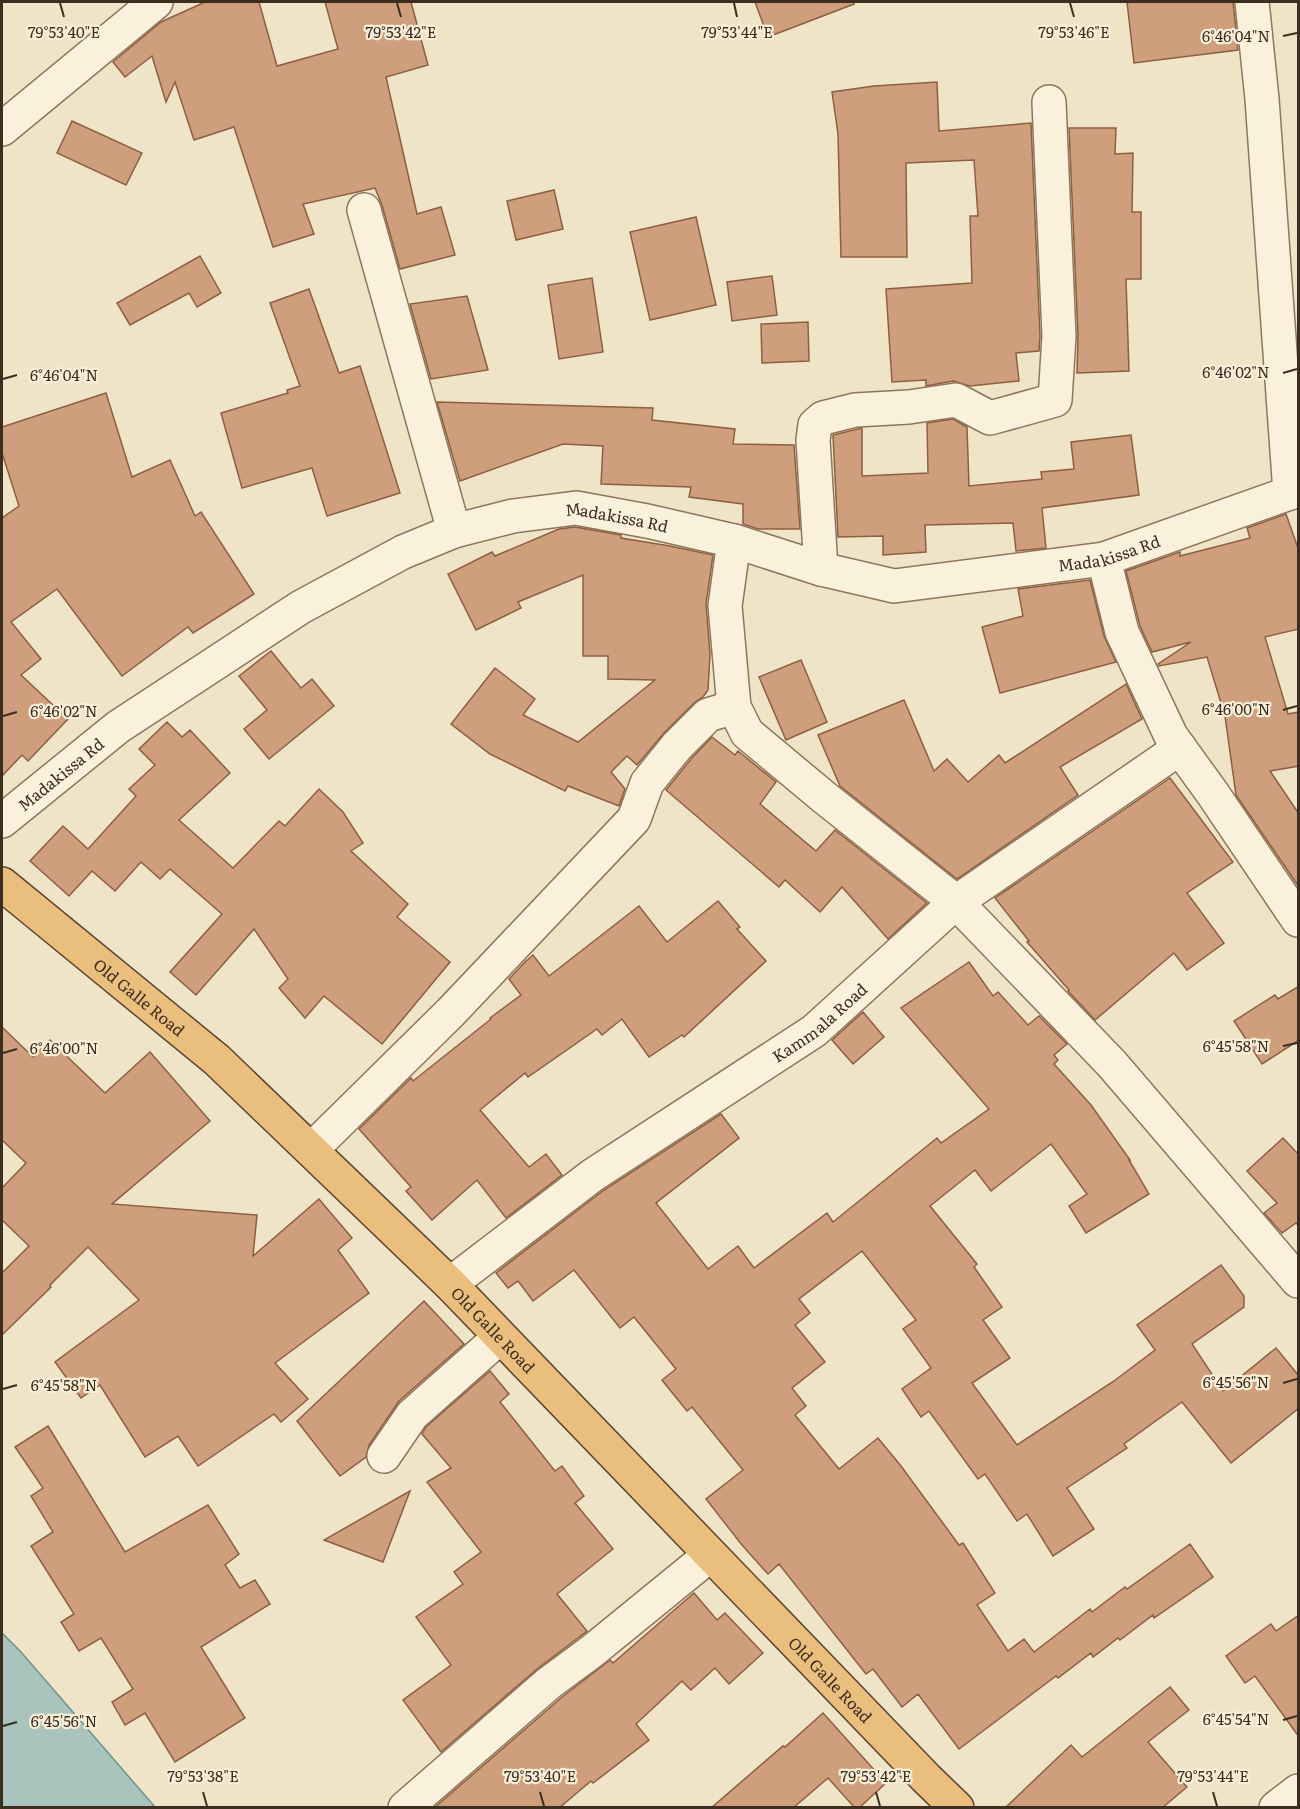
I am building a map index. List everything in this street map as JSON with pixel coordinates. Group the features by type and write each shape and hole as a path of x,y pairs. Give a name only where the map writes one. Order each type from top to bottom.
{"highway":[{"name":"Old Galle Road","path":"2,884 217,1060 450,1284 957,1808"}],"street":[{"path":"2,129 156,2"},
{"path":"1252,2 1294,492"},
{"path":"820,568 813,440 815,425 823,418 855,410 909,407 956,400 990,418 1054,400 1059,336 1049,102"},
{"path":"364,210 454,531"},
{"name":"Madakissa Rd","path":"2,821 118,727 301,607 403,552 454,531 513,516 576,508 734,541 820,568 894,586 1104,559 1294,492"},
{"path":"734,541 725,606 734,707 747,733 956,902 1113,1064 1299,1281"},
{"path":"1104,559 1122,632 1171,736 1299,920"},
{"path":"310,1150 451,1012 634,819 647,783 677,746 708,715 734,707"},
{"name":"Kammala Road","path":"450,1284 593,1175 814,1031 956,902 1180,748"},
{"path":"384,1456 412,1415 500,1337"},
{"path":"405,1808 549,1683 591,1653 710,1555"},
{"path":"1276,1808 1299,1791"}],"water":[{"path":"2,1633 21,1652 155,1807 2,1807"}],"building":[{"path":"205,2 259,2 277,66 338,49 325,2 411,2 428,65 386,77 417,214 441,207 455,255 400,269 375,188 303,204 314,234 273,247 234,127 194,140 175,82 166,102 152,56 125,77 113,62 161,22"},
{"path":"755,2 853,2 854,4 768,37"},
{"path":"1127,2 1233,2 1238,50 1134,63"},
{"path":"937,82 939,131 1031,123 1040,336 1039,351 1016,353 1019,381 970,386 953,381 926,386 926,380 892,382 886,289 972,283 970,216 978,216 974,160 906,163 907,257 841,257 838,134 832,92 874,86"},
{"path":"72,121 142,153 126,185 57,153"},
{"path":"1069,128 1116,128 1115,154 1133,153 1132,212 1141,212 1141,279 1126,279 1129,371 1077,373 1078,335"},
{"path":"554,190 563,229 516,240 507,201"},
{"path":"696,217 716,305 650,320 630,232"},
{"path":"200,256 221,293 197,307 189,293 130,325 117,303"},
{"path":"772,276 777,315 732,321 727,282"},
{"path":"592,278 603,352 559,359 548,285"},
{"path":"309,289 339,373 360,366 400,493 327,516 312,468 242,488 221,413 288,393 287,390 300,386 270,303"},
{"path":"467,296 488,370 431,379 410,304"},
{"path":"808,322 809,361 762,363 761,324"},
{"path":"106,393 132,477 170,460 195,516 201,512 254,594 193,633 188,627 122,676 57,589 11,622 41,659 21,675 68,719 28,761 22,755 2,776 2,518 19,506 2,453 2,427"},
{"path":"437,402 653,408 652,420 735,429 733,444 794,445 800,529 758,529 743,524 743,504 689,497 691,487 601,484 603,446 563,444 460,481"},
{"path":"953,419 967,427 969,486 1042,479 1041,472 1074,469 1071,442 1131,435 1139,495 1042,508 1046,548 1016,551 1013,523 925,525 926,552 883,555 883,536 838,537 833,435 862,428 862,476 928,473 927,423"},
{"path":"1286,514 1299,551 1299,629 1265,637 1288,714 1299,712 1299,766 1270,771 1299,814 1299,887 1236,795 1225,716 1207,657 1159,666 1158,664 1191,642 1152,652 1140,626 1126,571 1180,552 1180,556 1250,538 1247,528"},
{"path":"575,527 713,555 706,604 710,654 708,690 664,733 637,765 627,756 611,772 625,789 619,806 568,786 565,791 490,754 451,724 495,668 535,699 523,715 578,742 655,680 608,679 608,656 583,656 583,575 518,602 521,608 476,630 448,574 492,552 495,556 559,529"},
{"path":"1090,580 1104,636 1116,662 1000,693 982,627 1023,616 1018,589"},
{"path":"271,651 301,688 312,679 334,706 269,759 244,729 267,710 239,676"},
{"path":"801,660 827,722 786,740 759,677"},
{"path":"1126,684 1142,719 1060,767 1078,795 957,879 840,786 818,735 904,700 934,771 947,759 968,782 999,755 1005,763"},
{"path":"167,722 182,737 190,730 230,773 179,820 233,868 279,821 285,826 319,789 343,812 363,843 351,851 408,904 397,917 450,962 382,1044 324,996 305,1018 279,988 288,979 254,929 196,995 170,972 222,914 170,869 160,879 141,862 115,891 92,871 69,896 30,861 63,826 88,849 136,796 129,789 155,765 139,749"},
{"path":"712,737 735,755 738,751 776,782 760,804 816,851 835,830 927,903 888,939 842,887 820,912 785,880 779,887 666,790"},
{"path":"1170,778 1233,862 1187,893 1224,943 1187,970 1174,953 1095,1020 1027,942 1029,941 995,898"},
{"path":"718,901 740,927 737,929 766,961 684,1037 682,1035 649,1057 622,1019 602,1035 597,1029 528,1077 525,1073 480,1110 529,1167 546,1154 562,1175 506,1218 477,1180 432,1220 406,1191 411,1187 359,1129 411,1078 413,1081 521,995 509,979 533,955 549,976 639,906 667,942"},
{"path":"969,962 993,996 998,992 1028,1025 1039,1016 1067,1044 1054,1055 1058,1060 1054,1064 1091,1105 1130,1160 1149,1194 1086,1233 1069,1206 1087,1194 1051,1144 991,1191 975,1170 930,1206 977,1264 974,1267 1002,1307 983,1320 1010,1358 972,1383 1017,1445 1114,1381 1155,1350 1137,1325 1221,1265 1244,1296 1244,1307 1192,1344 1223,1391 1276,1348 1299,1376 1299,1408 1231,1463 1182,1402 1124,1444 1127,1448 1067,1488 1094,1529 1053,1556 1027,1514 1017,1521 985,1474 978,1479 929,1411 921,1417 902,1389 931,1368 903,1329 916,1320 862,1251 799,1299 810,1313 795,1325 825,1362 792,1388 806,1406 795,1415 839,1469 878,1438 959,1545 963,1543 995,1593 977,1605 1008,1651 1024,1639 1034,1652 1090,1609 1092,1612 1190,1544 1213,1577 1154,1618 1153,1615 1120,1640 1118,1638 1093,1657 1091,1653 1058,1678 1056,1676 959,1749 918,1694 902,1707 873,1669 866,1674 779,1564 768,1574 706,1499 743,1470 692,1407 687,1411 662,1380 676,1369 634,1317 620,1328 574,1270 533,1301 518,1281 508,1288 496,1273 604,1190 721,1114 739,1138 656,1203 708,1269 738,1246 754,1268 827,1213 833,1222 937,1138 941,1143 989,1109 901,1008"},
{"path":"1299,986 1299,1040 1262,1064 1234,1021 1275,995 1278,999"},
{"path":"863,1012 884,1037 853,1064 832,1040"},
{"path":"2,1027 33,1057 50,1040 105,1093 150,1052 210,1121 112,1204 257,1215 253,1256 319,1199 352,1238 338,1250 369,1293 275,1363 308,1399 281,1422 274,1414 198,1466 178,1436 145,1457 100,1385 81,1398 55,1362 139,1300 88,1247 2,1335 2,1273 29,1246 2,1220 2,1188 26,1163 2,1140"},
{"path":"1283,1138 1299,1155 1299,1226 1296,1223 1282,1233 1264,1213 1277,1203 1247,1171"},
{"path":"424,1301 464,1344 399,1401 369,1445 366,1457 340,1476 297,1421"},
{"path":"490,1371 509,1394 500,1402 555,1471 562,1466 584,1496 575,1503 613,1549 557,1594 587,1631 537,1669 441,1752 403,1700 451,1665 416,1617 463,1584 454,1572 481,1552 427,1482 451,1468 422,1434 426,1427"},
{"path":"48,1426 125,1552 208,1505 239,1554 225,1565 240,1588 255,1580 270,1604 201,1647 245,1718 175,1762 145,1713 125,1725 112,1702 133,1689 101,1638 79,1651 61,1622 74,1614 31,1546 53,1532 31,1496 43,1488 15,1447"},
{"path":"410,1491 383,1562 324,1540"},
{"path":"694,1593 717,1620 725,1613 763,1653 729,1684 715,1668 691,1690 682,1681 636,1724 649,1740 593,1783 591,1781 559,1808 434,1808 561,1698 610,1660 613,1663"},
{"path":"1299,1615 1299,1737 1255,1676 1245,1683 1226,1656 1271,1624 1276,1631"},
{"path":"1170,1687 1189,1710 1148,1742 1187,1787 1162,1808 1005,1808 1071,1745 1082,1757"},
{"path":"823,1713 886,1783 859,1808 855,1808 828,1778 793,1808 711,1808 783,1746 785,1747"}]}
